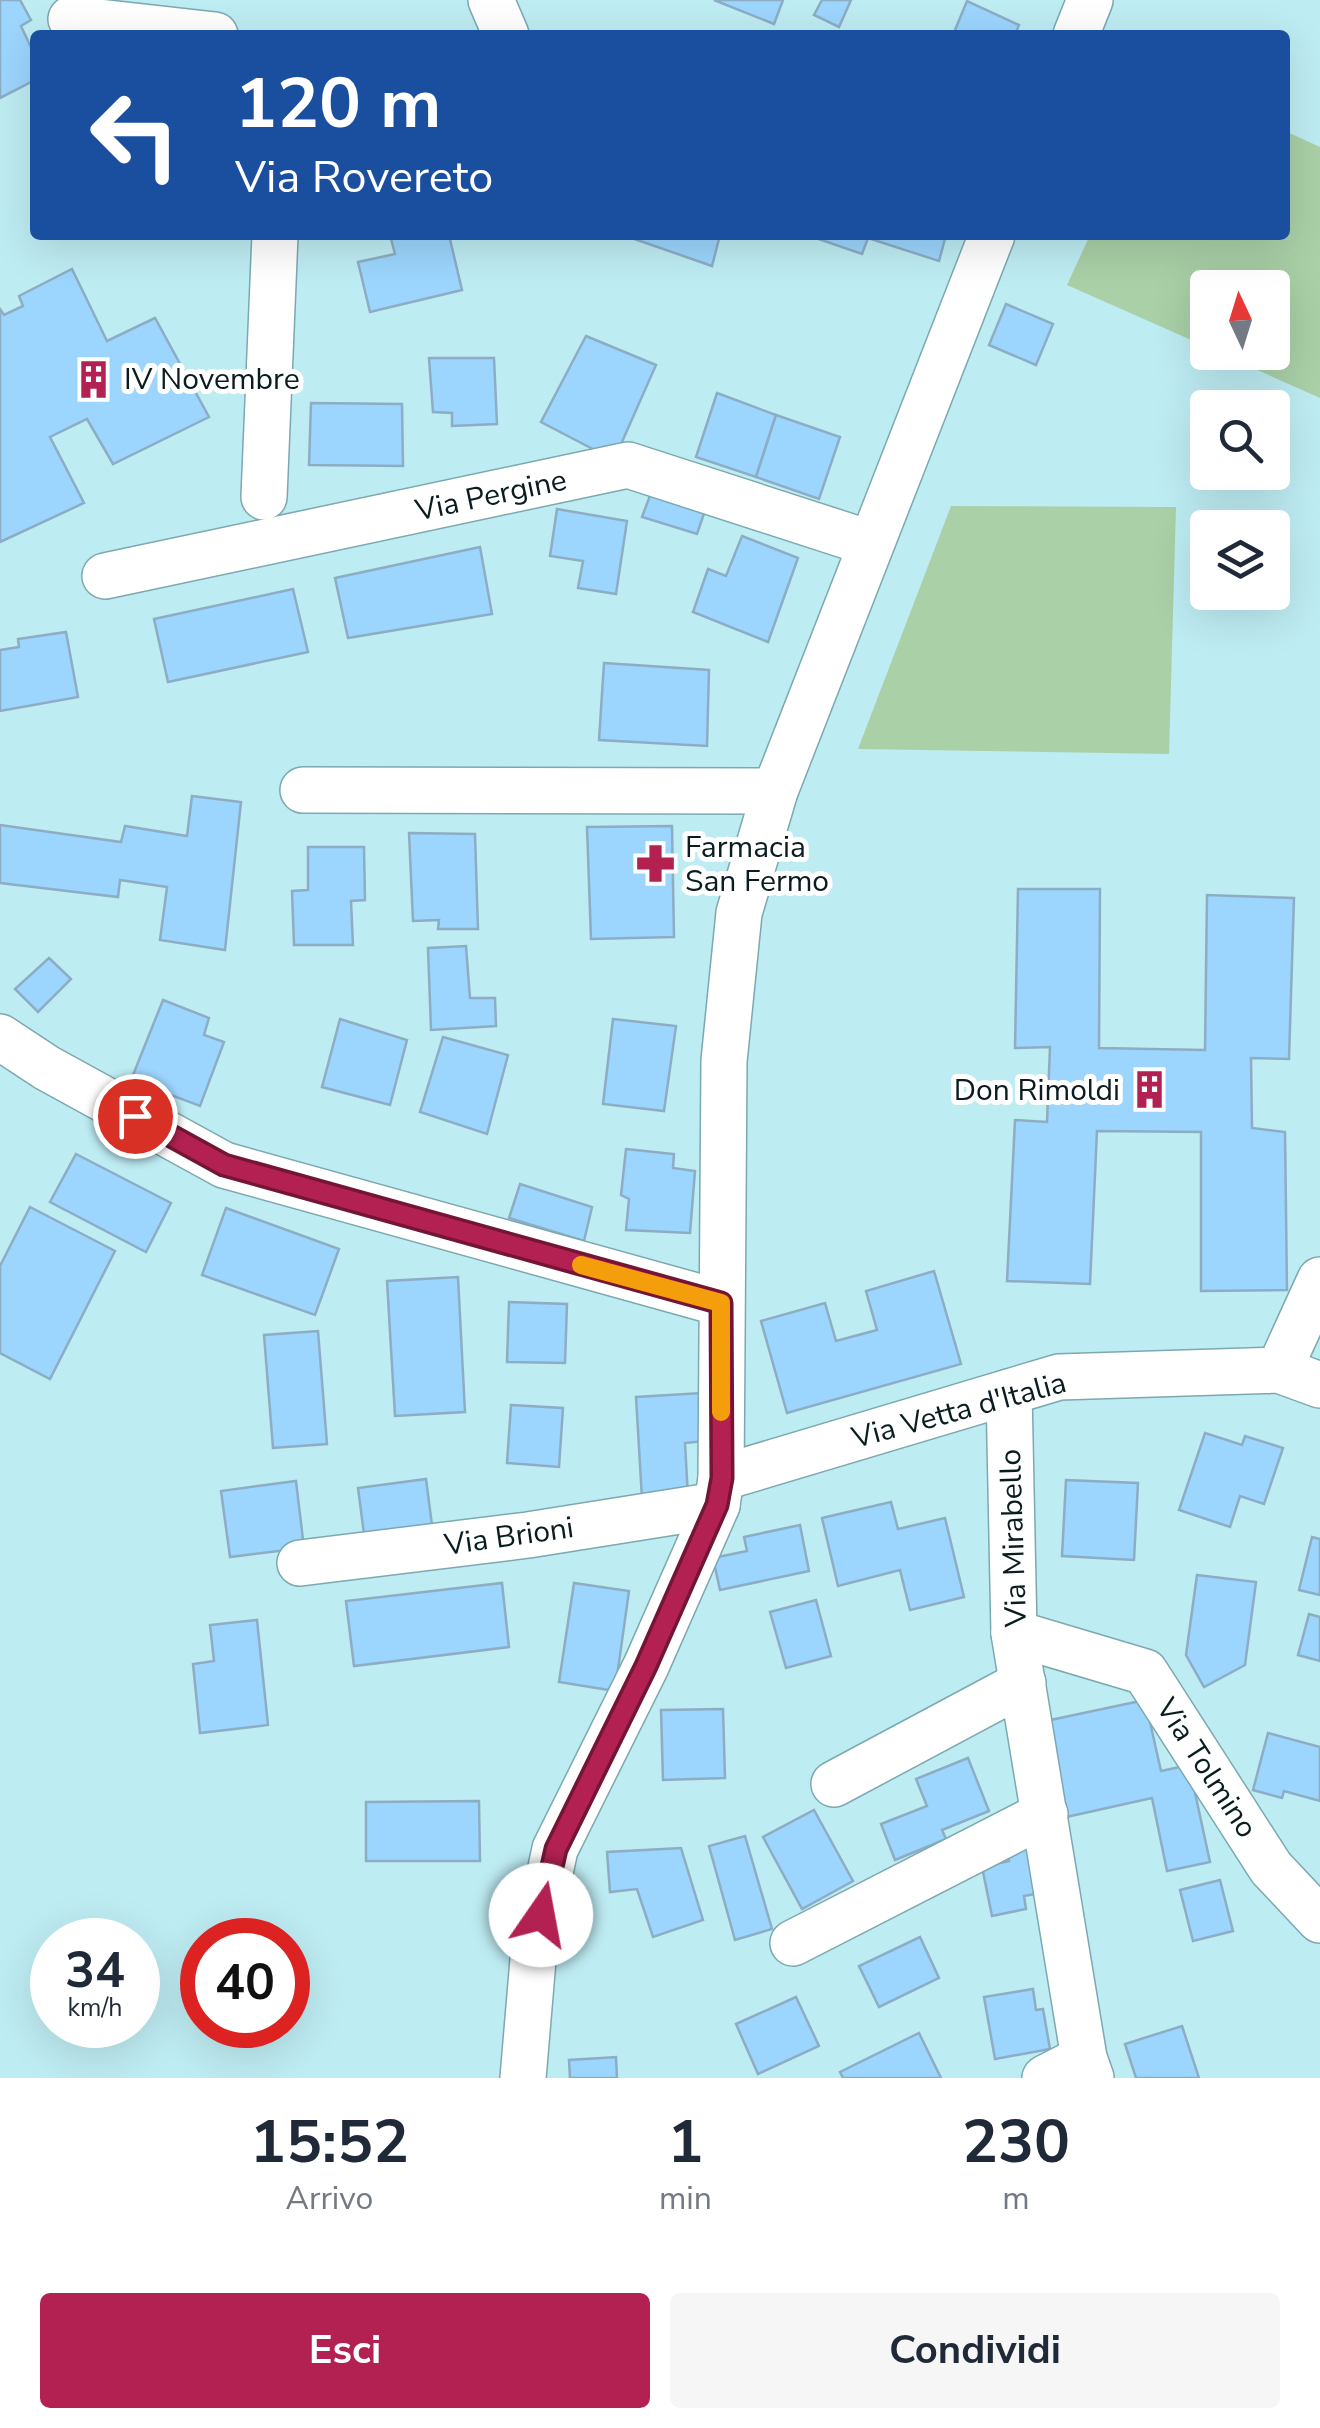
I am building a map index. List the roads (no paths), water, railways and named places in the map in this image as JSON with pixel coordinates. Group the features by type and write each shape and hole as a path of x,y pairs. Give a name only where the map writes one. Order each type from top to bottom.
{"street":[{"path":"214,0 233,30"},
{"path":"490,0 504,30"},
{"path":"1078,30 1090,0"},
{"path":"71,19 170,30"},
{"path":"264,498 274,240"},
{"path":"523,2078 534,1948 556,1849 646,1666 719,1492 724,1060 739,913 775,792 990,240"},
{"name":"Via Pergine","path":"105,576 628,466 869,543"},
{"path":"303,790 775,792"},
{"path":"0,1036 47,1068 224,1165 721,1303"},
{"path":"1300,1378 1320,1280"},
{"name":"Via Vetta d'Italia","path":"719,1492 1060,1378 1300,1378"},
{"name":"Via Mirabello","path":"1009,1392 1014,1633 1045,1814 1074,2071"},
{"name":"Via Brioni","path":"300,1563 528,1535 719,1492"},
{"name":"Via Tolmino","path":"1014,1633 1145,1672 1272,1868 1320,1920"},
{"path":"834,1784 1023,1683"},
{"path":"793,1944 1045,1814"}],"place":[{"name":"IV Novembre","path":"94,379"},
{"name":"Farmacia San Fermo","path":"655,864"},
{"name":"Don Rimoldi","path":"1150,1090"}]}
